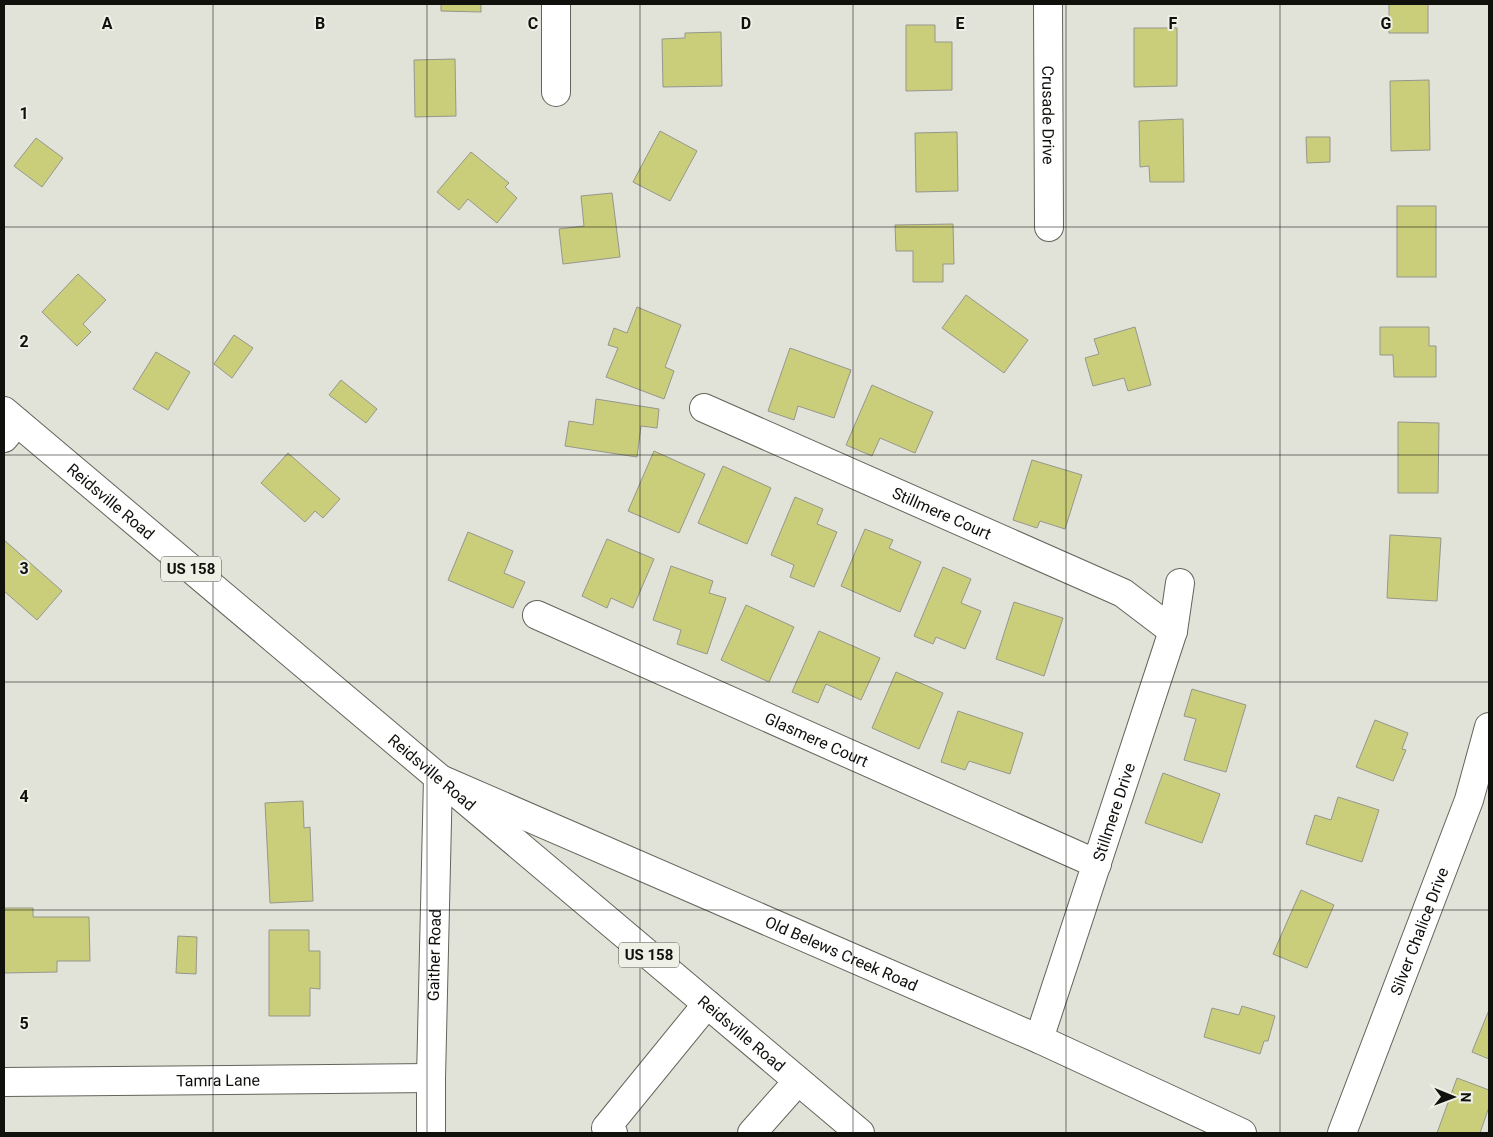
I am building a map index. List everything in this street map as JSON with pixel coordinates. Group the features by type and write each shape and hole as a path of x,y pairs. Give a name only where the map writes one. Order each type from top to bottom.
{"main road":[{"path":"556,4 556,92"},
{"name":"Crusade Drive","path":"1048,4 1049,227"},
{"name":"Stillmere Court","path":"704,408 1123,593 1173,631"},
{"name":"Reidsville Road","path":"8,424 438,778 860,1133"},
{"name":"Stillmere Drive","path":"1039,1039 1173,631 1180,583"},
{"name":"Glasmere Court","path":"538,615 1097,864"},
{"name":"Silver Chalice Drive","path":"1342,1133 1469,800 1489,727"},
{"name":"Old Belews Creek Road","path":"438,778 1039,1039 1242,1133"},
{"name":"Gaither Road","path":"431,1133 438,778"},
{"path":"613,1133 606,1128 707,1004"},
{"name":"Tamra Lane","path":"4,1082 431,1078"},
{"path":"752,1133 798,1081"}],"building":[{"path":"441,4 481,4 481,12 441,11"},
{"path":"1389,4 1428,4 1428,33 1389,33"},
{"path":"906,25 935,25 935,42 952,42 952,90 906,91"},
{"path":"1134,28 1177,28 1177,86 1134,87"},
{"path":"721,32 722,86 663,87 662,39 685,38 685,33"},
{"path":"455,59 456,116 415,117 414,60"},
{"path":"1429,80 1430,150 1391,151 1390,81"},
{"path":"1183,119 1184,182 1150,182 1149,166 1140,167 1139,121"},
{"path":"660,131 697,151 670,201 633,182"},
{"path":"957,132 958,191 916,192 915,133"},
{"path":"1306,137 1330,137 1330,162 1307,163"},
{"path":"36,138 63,158 42,187 14,166"},
{"path":"471,152 509,183 505,187 517,198 497,223 468,199 459,210 437,192"},
{"path":"612,193 620,257 563,264 559,229 584,226 581,196"},
{"path":"1397,206 1436,206 1436,277 1397,277"},
{"path":"953,224 954,264 943,264 943,282 913,282 913,251 896,251 895,225"},
{"path":"78,274 106,300 83,324 91,332 77,346 42,312"},
{"path":"966,295 1028,340 1004,373 942,328"},
{"path":"637,307 681,325 665,367 674,371 664,399 606,377 618,348 608,345 614,328 627,333"},
{"path":"1135,327 1151,385 1128,391 1124,378 1093,386 1085,358 1099,354 1094,339"},
{"path":"1380,327 1429,327 1429,346 1436,346 1436,377 1394,377 1393,355 1380,355"},
{"path":"234,335 253,348 232,378 214,364"},
{"path":"790,348 851,370 834,418 798,406 794,420 768,411"},
{"path":"156,352 190,372 168,410 133,389"},
{"path":"341,380 377,409 366,423 329,395"},
{"path":"872,385 933,412 915,453 880,438 872,456 846,445"},
{"path":"596,399 659,409 657,428 641,426 637,457 565,446 569,421 593,425"},
{"path":"1398,422 1439,423 1438,493 1398,493"},
{"path":"654,451 705,474 679,533 628,511"},
{"path":"288,453 340,499 323,518 315,511 305,522 261,483"},
{"path":"1032,460 1082,475 1065,529 1040,521 1037,528 1013,520"},
{"path":"723,466 771,488 747,544 698,523"},
{"path":"795,497 823,509 817,524 837,532 814,587 790,577 794,565 771,555"},
{"path":"865,529 893,540 889,548 921,562 900,612 841,586"},
{"path":"468,532 513,551 504,573 525,582 513,608 448,580"},
{"path":"1390,535 1441,538 1437,601 1387,598"},
{"path":"607,539 654,559 633,608 611,598 607,608 582,596"},
{"path":"4,540 62,591 37,620 4,591"},
{"path":"671,566 713,581 709,593 726,598 707,654 677,644 681,630 653,620"},
{"path":"943,567 971,579 961,603 981,611 965,649 936,637 933,644 914,636"},
{"path":"1014,602 1063,618 1044,676 996,659"},
{"path":"746,605 794,627 769,682 721,660"},
{"path":"819,631 880,658 861,700 826,684 818,703 792,692"},
{"path":"896,672 943,693 919,749 872,728"},
{"path":"1192,689 1246,705 1226,772 1184,760 1196,719 1184,716"},
{"path":"958,711 1023,733 1010,774 969,761 965,770 941,762"},
{"path":"1375,720 1408,733 1402,749 1406,750 1393,781 1356,767"},
{"path":"1163,773 1220,794 1202,843 1145,823"},
{"path":"1338,797 1379,810 1362,862 1306,844 1315,815 1331,820"},
{"path":"303,801 304,828 310,827 313,901 270,903 265,803"},
{"path":"1301,890 1334,905 1307,968 1273,954"},
{"path":"4,908 33,908 33,917 89,917 90,961 57,961 57,972 4,973"},
{"path":"269,930 309,930 309,951 320,951 320,989 310,988 310,1016 269,1016"},
{"path":"178,936 197,937 196,974 176,973"},
{"path":"1242,1006 1275,1016 1268,1041 1264,1041 1260,1054 1204,1037 1212,1008 1239,1015"},
{"path":"1489,1010 1489,1059 1472,1052"},
{"path":"1457,1078 1489,1090 1489,1107 1480,1133 1437,1133"}]}
